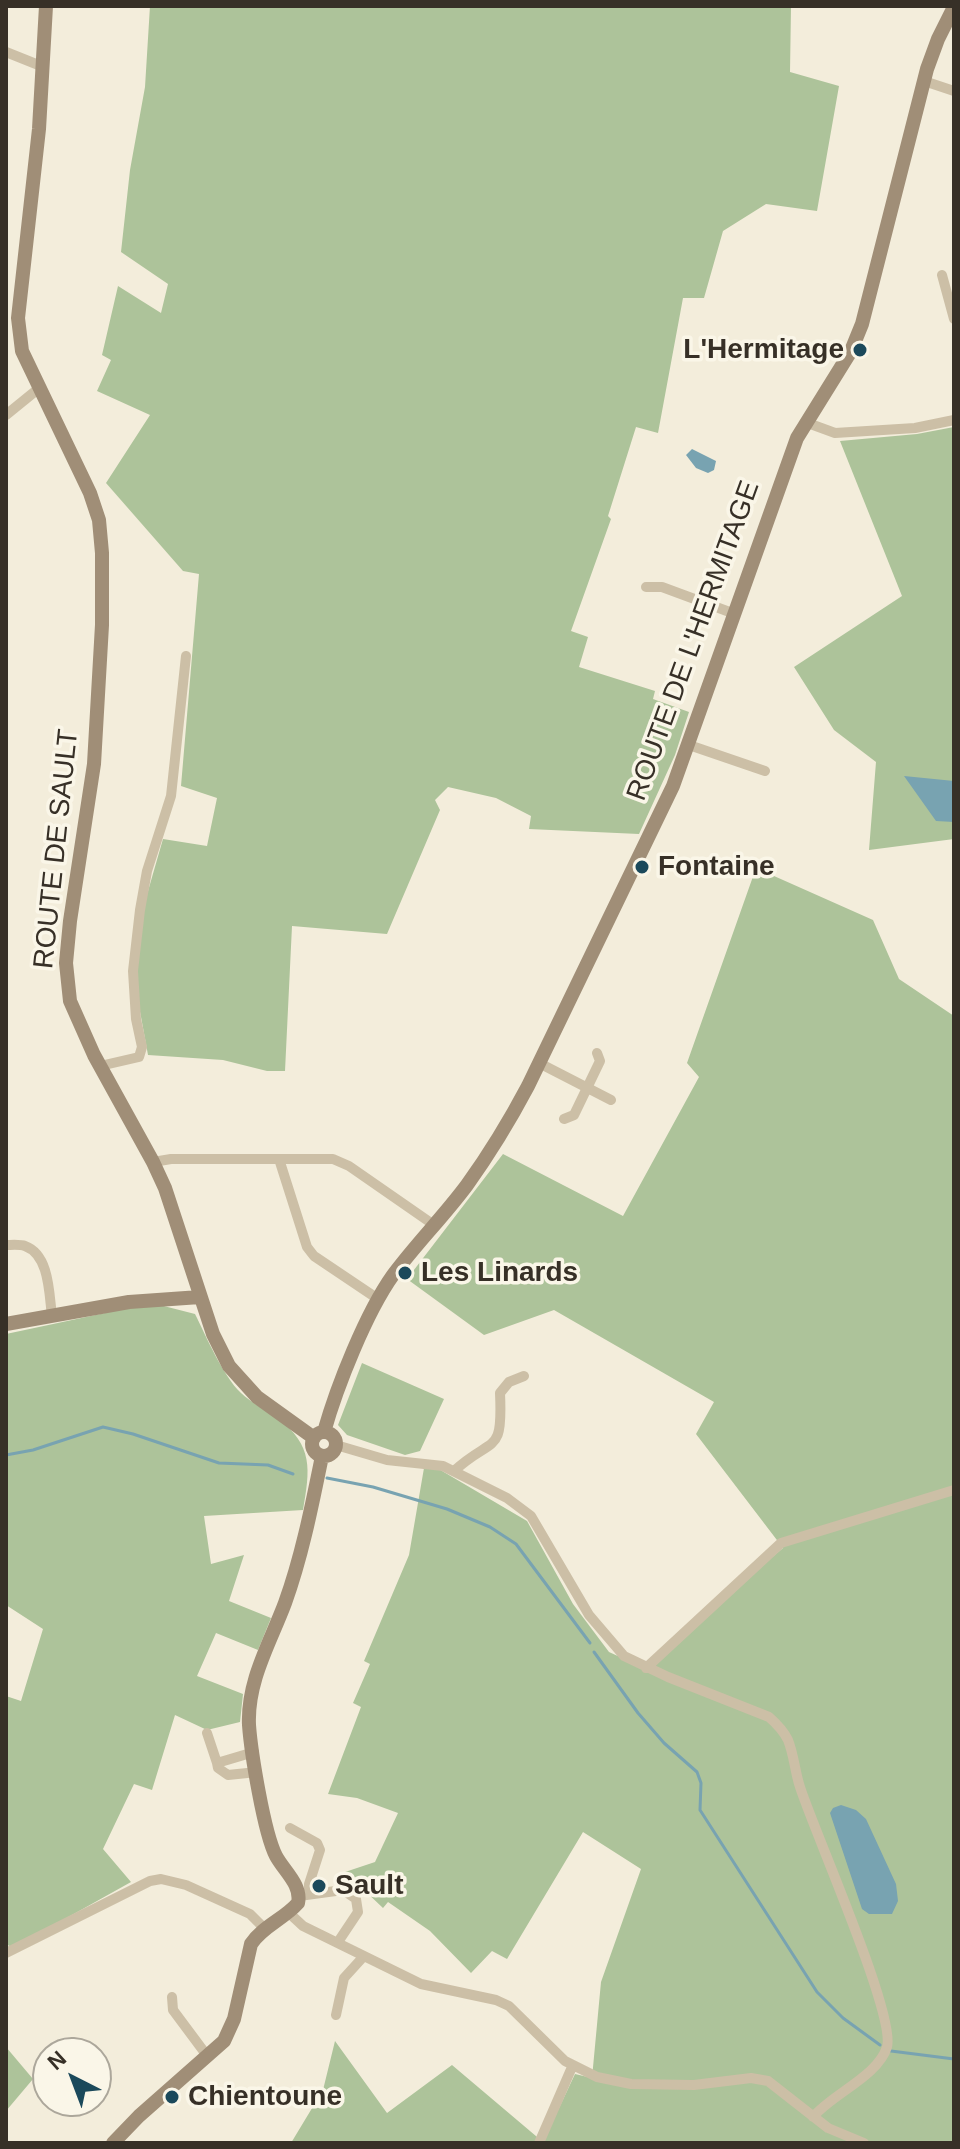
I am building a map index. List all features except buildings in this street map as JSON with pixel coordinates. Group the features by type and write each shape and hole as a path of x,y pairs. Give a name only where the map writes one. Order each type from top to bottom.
{"street":[{"name":"ROUTE DE SAULT","path":"46,6 39,129 18,318 22,351 90,493 99,520 102,553 102,625 94,764 70,921 66,963 70,1001 100,1066 153,1162 179,1227 213,1334 229,1366 243,1384 319,1435"},
{"name":"ROUTE DE L'HERMITAGE","path":"319,1435 378,1299 393,1275 466,1186 503,1132 673,786 786,466 805,422 851,351 862,324 924,81 938,39 954,7"},
{"path":"6,52 41,66"},
{"path":"924,81 954,91"},
{"path":"942,275 954,319"},
{"path":"6,415 38,389"},
{"path":"805,422 835,433 915,428 954,420"},
{"path":"646,587 662,587 735,614"},
{"path":"100,1066 139,1057 142,1047 136,1019 133,971 138,925 147,871 171,796 186,656"},
{"path":"689,745 765,771"},
{"path":"564,1119 574,1115 600,1061 597,1053"},
{"path":"539,1063 611,1100"},
{"path":"279,1159 307,1247 314,1256 378,1299"},
{"path":"153,1162 333,1159 434,1225"},
{"path":"6,1245 26,1246 40,1258 46,1275 52,1316"},
{"path":"6,1324 129,1302 200,1297"},
{"path":"454,1471 496,1441 501,1424 500,1393 509,1382 524,1376"},
{"path":"319,1435 332,1435 336,1445 333,1452 322,1456 313,1449 319,1435"},
{"path":"336,1445 387,1460 430,1463 454,1471 507,1498 531,1516 589,1615 617,1650 646,1668 769,1717 779,1725 788,1741 800,1786 871,1972 888,2031 888,2043 877,2064 813,2117"},
{"path":"322,1456 303,1544 285,1604 266,1645 254,1684 249,1724 267,1828 275,1855 304,1895 343,1890 356,1899 358,1912 338,1942"},
{"path":"646,1668 781,1543 954,1490"},
{"path":"207,1733 218,1768 228,1775 257,1772"},
{"path":"217,1763 254,1752"},
{"path":"113,2143 224,2041 234,2019 251,1944 265,1929 289,1913 304,1895 320,1850 317,1843 290,1828"},
{"path":"6,1953 150,1881 161,1879 186,1885 250,1914 265,1929"},
{"path":"289,1913 303,1926 421,1984 496,2000 509,2006 572,2067 600,2078 631,2084 694,2085 751,2078 768,2081 828,2128 864,2143"},
{"path":"336,2015 344,1978 364,1956"},
{"path":"172,1997 173,2010 208,2057"},
{"path":"539,2143 572,2067"}],"green space":[{"path":"150,6 791,6 790,72 839,86 817,211 766,204 723,231 704,298 683,298 658,433 636,427 608,516 611,519 571,631 588,637 579,667 655,691 653,699 689,712 675,755 639,834 529,829 531,816 496,798 448,787 435,800 440,810 387,934 292,926 285,1071 267,1071 223,1060 148,1055 132,968 144,905 163,839 207,846 217,798 181,786 199,574 183,571 106,483 150,415 97,391 111,360 102,355 118,286 161,313 168,284 121,252 130,170 145,87"},
{"path":"954,427 954,839 869,850 876,762 834,730 794,667 902,596 840,441 917,434"},
{"path":"756,868 873,920 899,979 954,1016 954,2143 291,2143 323,2090 335,2041 387,2113 452,2065 543,2142 575,2074 592,2078 601,1982 641,1869 583,1832 507,1959 492,1951 471,1973 430,1931 388,1902 383,1908 345,1872 375,1862 398,1813 357,1798 328,1794 361,1707 353,1703 370,1664 364,1661 409,1555 424,1468 437,1468 527,1521 573,1604 609,1652 642,1667 783,1548 696,1434 714,1402 554,1310 484,1335 407,1279 503,1154 623,1216 699,1077 687,1063"},
{"path":"152,1303 195,1314 234,1386 298,1438 308,1470 303,1510 204,1516 211,1564 244,1555 229,1601 271,1618 258,1650 216,1633 197,1676 243,1694 240,1722 207,1730 175,1715 152,1790 134,1784 103,1849 131,1882 13,1948 6,1944 6,1696 21,1701 43,1629 6,1605 6,1334"},
{"path":"362,1363 444,1399 420,1451 405,1455 347,1435 338,1425"},
{"path":"6,2047 32,2080 6,2111"}],"water":[{"path":"692,449 716,461 714,470 708,473 696,468 686,455"},
{"path":"904,776 954,781 954,822 936,821"},
{"path":"841,1805 856,1810 866,1819 896,1884 898,1901 892,1914 869,1914 862,1909 830,1813"}],"waterway":[{"path":"6,1455 33,1450 103,1427 219,1463 268,1465 293,1474"},
{"path":"327,1478 373,1487 447,1509 490,1527 516,1544 590,1643"},
{"path":"594,1652 638,1713 664,1743 697,1772 701,1783 700,1810 817,1992 843,2018 880,2045"},
{"path":"891,2051 954,2059"}],"place":[{"name":"L'Hermitage","path":"860,350"},
{"name":"Fontaine","path":"642,867"},
{"name":"Les Linards","path":"405,1273"},
{"name":"Sault","path":"319,1886"},
{"name":"Chientoune","path":"172,2097"}]}
